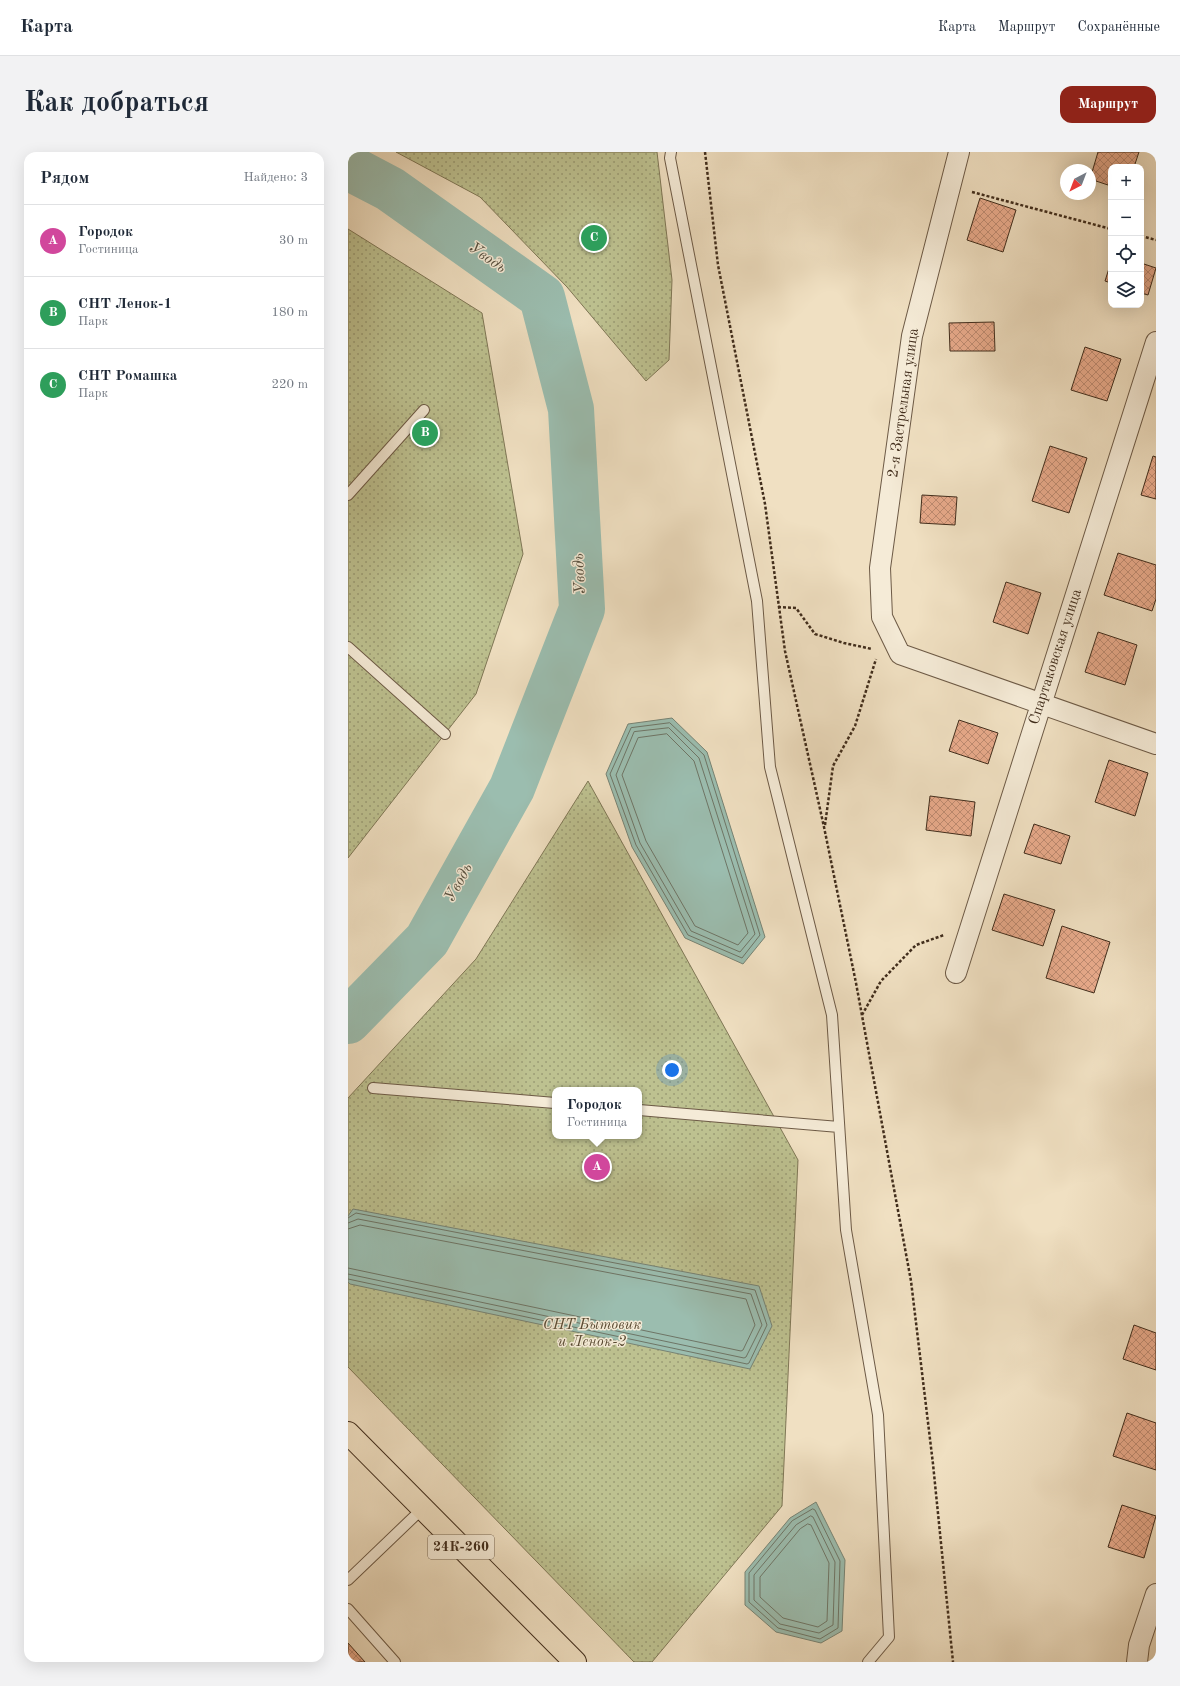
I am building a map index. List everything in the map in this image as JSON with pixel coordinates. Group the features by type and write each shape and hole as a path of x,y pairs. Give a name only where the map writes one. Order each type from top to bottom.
{"main road":[{"name":"24К-260","path":"348,1433 574,1662"}],"street":[{"name":"2-я Застрельная улица","path":"900,654 882,618 880,568 912,336 959,152"},
{"name":"Спартаковская улица","path":"956,973 1156,342"},
{"path":"900,654 1156,744"},
{"path":"1137,1662 1139,1645 1156,1594"}],"lane":[{"path":"671,152 670,158 757,600 770,767 832,1015 846,1230 878,1423 889,1637 868,1662"},
{"path":"348,496 424,410"},
{"path":"348,647 445,734"},
{"path":"373,1088 552,1103"},
{"path":"642,1110 839,1127"},
{"path":"348,1580 422,1508"},
{"path":"348,1609 395,1662"}],"path":[{"path":"705,152 718,265 764,504 785,651 824,827 862,1015 911,1280 933,1464 953,1662"},
{"path":"950,186 1108,227"},
{"path":"1144,237 1156,240"},
{"path":"778,606 796,608 815,634 844,643 900,654"},
{"path":"824,827 833,766 855,726 879,650"},
{"path":"862,1015 880,981 916,945 955,931 970,929"}],"green space":[{"path":"396,152 657,152 672,280 669,360 646,381 567,287 480,197"},
{"path":"348,229 482,313 523,554 476,694 348,858"},
{"name":"СНТ Бытовик и Ленок-2","path":"588,781 798,1160 782,1506 652,1662 634,1662 348,1367 348,1098 476,959"}],"water":[{"path":"672,718 707,752 765,937 743,964 685,938 632,847 606,774 628,724"},
{"path":"353,1209 759,1286 772,1326 750,1369 350,1284 348,1282 348,1216"},
{"path":"816,1502 845,1560 842,1631 821,1643 776,1632 745,1605 745,1572 790,1518"}],"building":[{"path":"1098,152 1139,152 1135,164 1108,164 1108,185 1096,181 1096,164 1094,164"},
{"path":"980,198 1016,210 1003,252 967,240"},
{"path":"1144,264 1156,268 1148,295 1144,294"},
{"path":"1108,272 1108,282 1105,281"},
{"path":"994,322 995,351 950,351 949,323"},
{"path":"1085,347 1121,359 1107,401 1071,390"},
{"path":"1050,446 1087,458 1069,513 1032,501"},
{"path":"1153,456 1156,457 1156,499 1141,495"},
{"path":"922,495 957,497 955,525 920,523"},
{"path":"1118,553 1156,565 1156,599 1152,611 1104,595"},
{"path":"1006,582 1041,593 1028,634 993,622"},
{"path":"1098,632 1137,645 1125,685 1085,672"},
{"path":"959,720 998,733 988,764 949,751"},
{"path":"1109,760 1148,773 1135,816 1095,802"},
{"path":"930,796 975,802 971,836 926,830"},
{"path":"1034,824 1070,836 1061,864 1024,853"},
{"path":"1004,894 1055,910 1043,946 992,930"},
{"path":"1062,926 1110,942 1094,993 1046,978"},
{"path":"1134,1325 1156,1333 1156,1370 1123,1359"},
{"path":"1127,1413 1156,1423 1156,1470 1113,1456"},
{"path":"1122,1505 1156,1516 1144,1558 1108,1547"},
{"path":"348,1643 365,1662 348,1662"}],"waterway":[{"name":"Уводь","path":"348,167 390,189 542,297 571,409 582,609 512,788 427,940 348,1021"}],"place":[{"name":"СНТ Ромашка","path":"594,238"},
{"name":"СНТ Ленок-1","path":"425,433"},
{"name":"Городок","path":"597,1167"}]}
